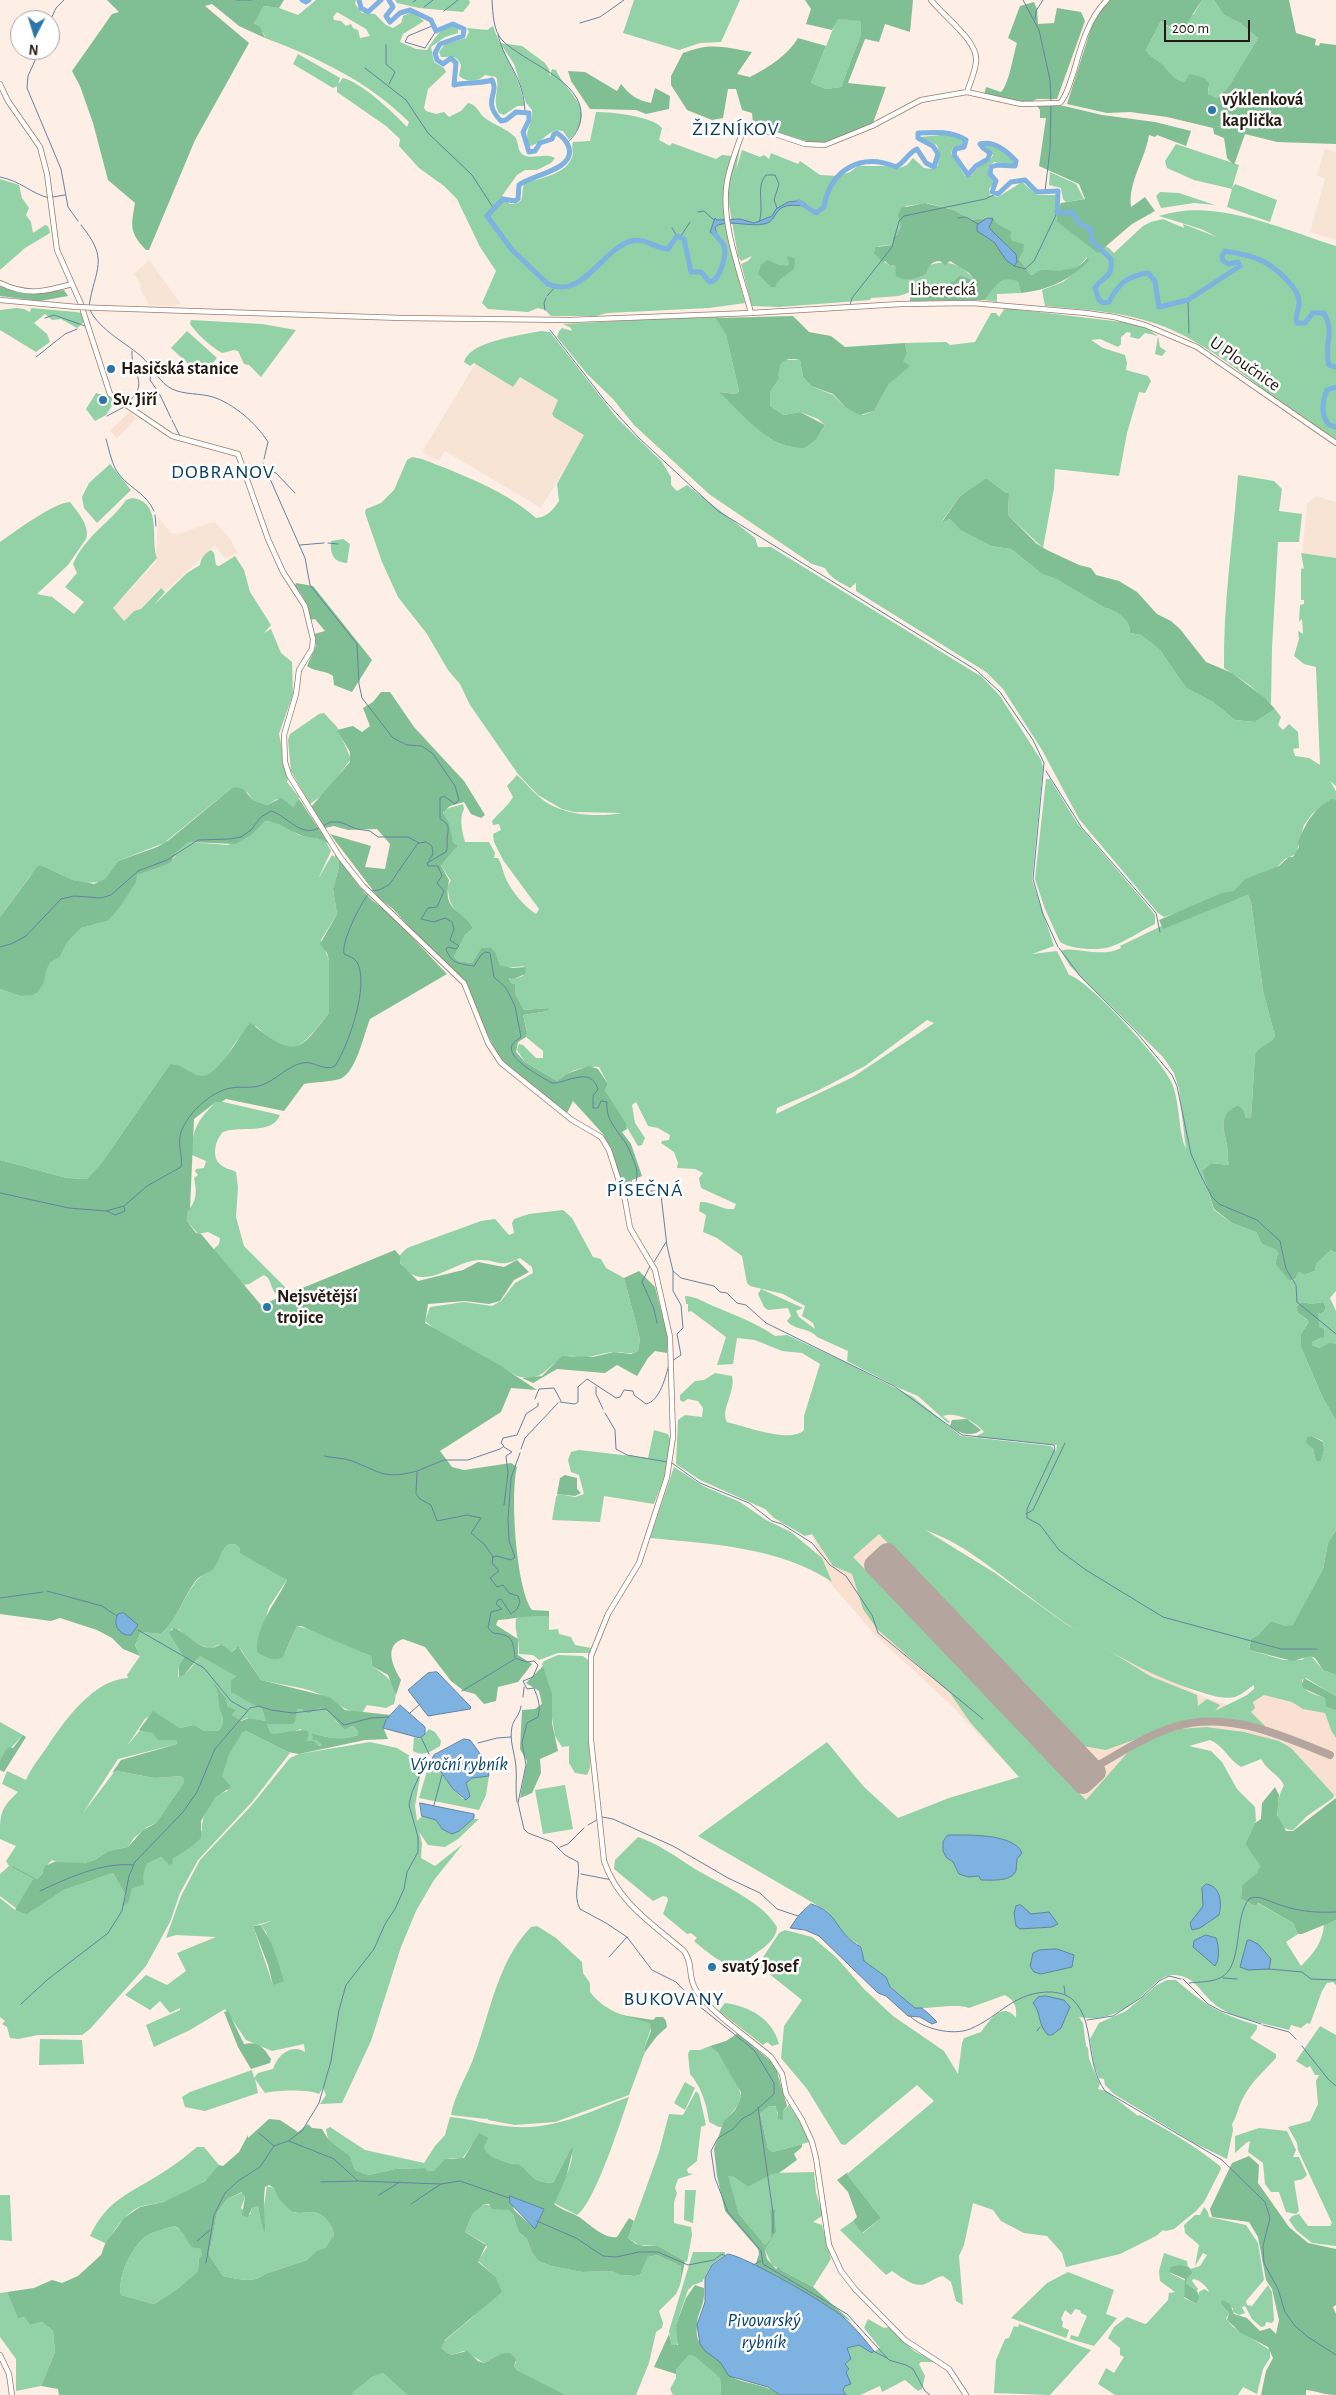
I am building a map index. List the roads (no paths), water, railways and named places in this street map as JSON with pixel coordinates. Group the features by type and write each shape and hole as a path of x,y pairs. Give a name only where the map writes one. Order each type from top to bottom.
{"street":[{"path":"931,0 969,40 976,55 976,63 967,92"},
{"path":"751,313 727,218 727,182 743,131 746,127 757,128 805,144 826,145 872,126 921,100 967,92 1021,104 1060,103 1068,91 1092,18 1106,0"},
{"path":"0,84 8,101 40,147 47,174 57,250 72,284 79,306"},
{"path":"0,283 14,290 31,292 72,284"},
{"name":"Liberecká","path":"0,300 101,308 528,320 751,313 901,304 972,303 1086,313 1132,321"},
{"path":"83,311 110,394 172,436 238,454 272,549 305,606 313,639 312,649 299,670 296,694 284,735 285,762 289,775 340,856 364,886 464,983 488,1043 501,1063 572,1120 592,1131 606,1144 625,1200 630,1228 655,1270 670,1337 673,1436 667,1477 639,1563 608,1614 591,1656 591,1740 602,1852 606,1868 633,1909 684,1951 691,1960 691,1981 696,1991 708,2004 771,2057 778,2066 786,2094 802,2120 812,2142 829,2245 841,2271 855,2289 905,2340 950,2369 966,2395"},
{"name":"U Ploučnice","path":"1132,321 1163,331 1197,347 1336,443"},
{"path":"0,2355 8,2372 12,2395"}],"water":[{"path":"801,201 806,204 783,207 770,222 764,224 729,223 718,225 715,227 718,240 710,232 715,218 717,220 740,219 754,223 772,216 776,209 788,202"},
{"path":"988,218 993,219 989,227 992,231 1016,254 1017,262 1014,266 1006,260 994,242 977,231 977,225"},
{"path":"124,1613 138,1625 131,1635 123,1634 116,1625 118,1614"},
{"path":"437,1672 471,1707 470,1709 428,1716 408,1690 428,1673"},
{"path":"400,1705 425,1727 425,1734 420,1738 383,1728 386,1720"},
{"name":"Výroční rybník","path":"464,1739 470,1740 479,1752 489,1776 472,1778 466,1783 470,1796 466,1800 453,1789 432,1759 434,1755"},
{"path":"420,1803 474,1814 474,1818 459,1831 452,1834 442,1829 436,1820 422,1816"},
{"path":"948,1835 989,1836 1010,1842 1017,1846 1022,1853 1017,1859 1016,1871 1010,1877 996,1880 981,1880 979,1876 968,1877 959,1874 953,1862 946,1857 943,1851 943,1842"},
{"path":"1207,1884 1218,1892 1219,1915 1200,1928 1192,1930 1190,1923 1203,1906 1202,1888"},
{"path":"811,1904 827,1912 846,1936 861,1947 864,1961 886,1977 890,1987 915,2008 922,2008 937,2022 932,2024 920,2017 908,2016 886,1996 878,1993 819,1936 805,1930 790,1928 799,1915"},
{"path":"1021,1905 1031,1914 1049,1912 1058,1924 1052,1927 1020,1929 1016,1926 1014,1913 1016,1906"},
{"path":"1206,1935 1216,1938 1217,1941 1218,1956 1215,1966 1193,1947 1194,1941"},
{"path":"1250,1940 1258,1944 1271,1959 1269,1969 1248,1970 1240,1967 1247,1941"},
{"path":"1057,1949 1074,1955 1072,1967 1041,1974 1034,1972 1030,1966 1033,1953 1039,1950"},
{"path":"1046,1996 1064,2000 1070,2007 1061,2028 1052,2035 1048,2035 1045,2031 1033,2003 1038,1997"},
{"path":"510,2196 544,2209 535,2229 510,2203"},
{"name":"Pivovarský rybník","path":"728,2254 768,2271 821,2302 852,2325 874,2351 872,2353 859,2345 847,2348 851,2359 845,2364 849,2369 846,2372 851,2384 845,2386 843,2390 846,2395 780,2395 768,2387 729,2376 720,2362 705,2351 700,2344 697,2325 705,2302 705,2278 712,2265"}],"waterway":[{"path":"55,10 64,0"},
{"path":"236,0 252,0"},
{"path":"302,0 306,2 309,0"},
{"path":"359,0 361,8 368,12 381,0"},
{"path":"389,0 393,7 386,16 390,22 400,13 410,10 431,20 436,31 453,24 464,29 463,36 440,44 435,53 437,60 443,64 451,58 456,63 454,85 492,80 494,85 491,102 492,108 501,121 506,120 516,112 529,113 529,120 523,132 529,152 535,151 540,143 552,139 554,134 557,133 567,143 569,155 565,162 559,167 519,185 518,199 515,201 503,199 487,216 512,250 548,284 560,287 572,285 582,280 620,246 631,241 646,242 668,249 677,236 684,239 691,272 701,272 710,282 720,272 725,250 714,233"},
{"path":"424,7 433,0"},
{"path":"444,11 458,0"},
{"path":"492,0 495,26 502,40 563,82 573,93 579,104 580,125 575,135 567,143"},
{"path":"580,23 600,17 624,0"},
{"path":"1023,0 1039,30 1050,80 1051,101"},
{"path":"1035,19 1036,11 1043,0"},
{"path":"432,26 408,36 405,42 425,48 436,31"},
{"path":"498,35 518,79 524,100 525,112"},
{"path":"386,45 386,64 395,72 389,84"},
{"path":"35,60 28,76 27,88 61,169 68,207 78,221"},
{"path":"365,68 406,100 428,133 472,175 494,209"},
{"path":"1045,191 1050,150 1051,105"},
{"path":"799,202 816,213 824,207 827,194 840,174 859,163 883,163 896,167 917,149 926,163 934,167 938,154 933,146 918,138 918,133 937,132 966,140 964,147 955,149 954,155 968,175 976,166 988,159 990,153 980,144 995,145 1016,161 1015,166 997,165 991,167 990,174 996,181 992,192 998,194 1011,182 1025,180 1037,192 1058,191 1057,213 1072,212 1080,224 1091,229 1092,241 1111,259 1109,274 1095,288 1099,300 1103,303 1109,302 1116,290 1124,282 1134,276 1148,273 1155,281 1159,307 1188,300 1240,266 1238,262 1229,264 1223,261 1222,256 1225,251 1252,257 1273,268 1295,290 1299,301 1296,317 1297,323 1305,323 1313,313 1324,313 1329,327 1327,350 1329,365 1336,367"},
{"path":"759,222 761,216 761,185 766,175 775,175 779,184 774,200 777,208"},
{"path":"0,177 14,181 49,198"},
{"path":"850,305 852,298 892,247 899,221 904,216 985,199 996,194"},
{"path":"53,197 65,195"},
{"path":"698,212 704,211 714,220"},
{"path":"1014,266 1025,269 1034,261 1057,213"},
{"path":"958,218 966,217 978,224"},
{"path":"681,236 690,222"},
{"path":"81,225 90,237 98,256 97,273 89,306"},
{"path":"672,228 677,236"},
{"path":"547,296 555,287"},
{"path":"545,310 544,303 546,298"},
{"path":"1188,300 1189,333"},
{"path":"90,310 100,324 143,358 160,379 172,389 213,397 229,404 244,415 268,442 264,459"},
{"path":"45,318 54,315 85,326"},
{"path":"36,357 65,334 77,329"},
{"path":"550,330 606,402 639,438 718,511 976,670 1000,692 1033,740 1044,763 1033,879 1043,914 1058,947"},
{"path":"128,402 135,395 139,383 132,351"},
{"path":"151,369 150,380 159,393 171,418"},
{"path":"1336,387 1327,390 1323,408 1326,421 1329,425 1336,427"},
{"path":"107,416 124,407"},
{"path":"172,420 180,436"},
{"path":"106,439 116,470 125,481 146,499 154,511"},
{"path":"263,463 305,558 310,585 357,644 359,684 362,698 393,738 407,745 422,746 433,754 455,786 459,800 455,804 444,796 440,798 440,819 448,827 447,851 427,863 428,866 438,866 442,876 437,883 444,891 437,907 428,908 421,919 434,922 445,918 452,922 454,929 450,940 459,946 456,949 448,947 446,949 451,958 457,962 474,966 481,955 485,952 490,953 494,977 506,988 515,1006 521,1037 512,1045 514,1056 533,1072 552,1083 577,1077 589,1078 594,1082 598,1089 593,1096 593,1108 598,1108 601,1101 607,1102 609,1117 628,1147 635,1164 638,1189 640,1191 657,1191 661,1195 667,1246 673,1271 673,1291 681,1305 683,1328 677,1334 681,1355 672,1361"},
{"path":"265,470 276,473 295,493"},
{"path":"155,515 156,526"},
{"path":"300,545 324,543"},
{"path":"328,543 338,544"},
{"path":"1046,771 1082,828 1156,913 1160,932"},
{"path":"0,947 11,944 26,936 61,899 74,896 101,898 111,895 138,871 167,860 198,840 241,837 251,830 261,817 271,811 300,828 306,830 319,828"},
{"path":"323,826 330,822 340,822 357,829 370,831 378,837 408,837 419,843"},
{"path":"371,891 379,890 389,885 418,843 426,842 432,846 433,854 429,860"},
{"path":"0,1193 69,1208 106,1211 124,1206 147,1186 181,1167 180,1136 183,1128 187,1120 207,1099 223,1090 262,1085 291,1067 302,1063 310,1063 327,1068 335,1066 346,1045 356,1015 361,985 357,962 344,954 345,941 360,906 368,894"},
{"path":"1059,948 1080,976 1136,1032 1172,1075 1177,1086 1191,1154 1212,1197 1219,1204 1257,1220 1280,1241 1286,1269 1296,1285 1297,1302 1336,1334"},
{"path":"107,1211 115,1215 125,1211 124,1207"},
{"path":"654,1262 666,1242"},
{"path":"650,1266 642,1282 654,1309 657,1323"},
{"path":"673,1271 681,1278 714,1286 720,1292 727,1293 737,1303 746,1305 766,1323 894,1386 962,1435 1054,1445 1055,1449 1027,1509 1027,1518 1040,1525 1059,1550 1086,1570 1163,1617 1281,1649 1317,1649"},
{"path":"560,1402 575,1404 578,1402 578,1387 587,1379 616,1398 620,1397 624,1390 633,1391 634,1395 646,1404 651,1402 659,1393 669,1364"},
{"path":"596,1387 596,1394 603,1409"},
{"path":"535,1399 539,1389 554,1388 561,1401"},
{"path":"493,1557 485,1545 471,1533 481,1518 467,1515 437,1521 431,1505 420,1499 416,1494 417,1471 444,1460 468,1460 500,1449 504,1446 501,1443 503,1438 517,1435 526,1414 538,1406 538,1403"},
{"path":"521,1449 525,1438 558,1403"},
{"path":"605,1413 615,1430 616,1449 627,1455 667,1462"},
{"path":"1026,1514 1033,1510 1065,1443"},
{"path":"504,1447 512,1452 506,1456 508,1473 504,1505"},
{"path":"520,1453 511,1478 508,1519 509,1541 515,1557 511,1560 497,1556 493,1557 492,1563 499,1571 490,1578 497,1587 503,1585 509,1593 518,1596 520,1602 517,1609 511,1614 501,1599 498,1600 496,1604 502,1609 491,1612 488,1628 493,1633 505,1635 511,1640 515,1658 527,1662 534,1661 538,1665 533,1677 523,1681 527,1689 534,1688 539,1705 538,1717 527,1723 522,1743 526,1765 518,1803 524,1829 528,1833 552,1842 565,1855 578,1862 577,1898 580,1909 627,1937 652,1970 676,1982 699,2006 754,2050 774,2083 774,2094 753,2113 742,2119 733,2129 718,2138 711,2151 715,2178 728,2212 761,2251 763,2264 847,2314 889,2360 913,2369 925,2391 930,2395"},
{"path":"324,1456 349,1460 390,1475 417,1471"},
{"path":"672,1463 700,1483 749,1503 772,1521 782,1524 812,1543 830,1565 846,1576 872,1615 878,1633 983,1719"},
{"path":"47,1591 102,1606 117,1616"},
{"path":"0,1598 43,1592"},
{"path":"138,1630 204,1668 231,1701 247,1710"},
{"path":"462,1691 515,1659"},
{"path":"523,1697 524,1687"},
{"path":"410,1713 420,1704"},
{"path":"21,2004 47,1980 108,1933 122,1911 129,1876 135,1862 183,1812 197,1792 215,1749 250,1708 259,1706 293,1713 326,1709 344,1725 371,1718 388,1717"},
{"path":"517,1802 516,1767 511,1732 521,1706"},
{"path":"421,1737 429,1754"},
{"path":"478,1743 497,1738 511,1737"},
{"path":"206,2263 214,2215 225,2193 238,2181 260,2167 274,2146 288,2141 302,2131 319,2103 331,2061 339,2010 346,1985 374,1949 385,1924 395,1909 404,1889 407,1872 418,1852 418,1837 409,1805 412,1792 427,1759"},
{"path":"434,1805 442,1775"},
{"path":"588,1825 602,1817 613,1819 673,1846 728,1878 760,1893 777,1909 798,1916"},
{"path":"560,1847 568,1844 584,1828"},
{"path":"40,1891 97,1868 133,1865"},
{"path":"581,1874 612,1880"},
{"path":"1189,1983 1217,1979 1227,1972 1236,1953 1241,1918 1244,1907 1249,1899 1261,1898 1288,1908 1304,1911 1336,1912"},
{"path":"609,1957 627,1937"},
{"path":"1269,1969 1302,1972 1311,1979 1336,1980"},
{"path":"1087,2020 1113,2016 1142,1997 1159,1981 1169,1976 1181,1979"},
{"path":"1223,1978 1237,1979"},
{"path":"1183,1979 1208,2004 1221,2011 1261,2024"},
{"path":"1064,1986 1065,1994"},
{"path":"910,2016 915,2021 930,2028 955,2032 970,2029 981,2024 1008,2005 1028,1996 1052,1992 1071,1998 1085,2019 1094,2067 1105,2091 1222,2160 1265,2202 1270,2218 1263,2246 1264,2263 1278,2289 1285,2312 1295,2326 1308,2337 1336,2355"},
{"path":"1263,2025 1289,2032 1296,2039"},
{"path":"1037,2031 1040,2027"},
{"path":"1302,2046 1328,2079 1336,2086"},
{"path":"758,2107 773,2213 773,2233"},
{"path":"259,2133 274,2146"},
{"path":"289,2141 334,2159 358,2181 441,2184 460,2181 509,2198"},
{"path":"321,2182 357,2181"},
{"path":"379,2195 400,2182"},
{"path":"411,2204 441,2184"},
{"path":"537,2221 576,2238 603,2256 616,2257 639,2252 658,2252 688,2265 714,2260 722,2254 725,2256"},
{"path":"197,2241 210,2230"},
{"path":"753,2265 761,2261"},
{"path":"873,2351 887,2358"}],"place":[{"name":"výklenková kaplička","path":"1212,110"},
{"name":"Hasičská stanice","path":"111,369"},
{"name":"Sv. Jiří","path":"103,400"},
{"name":"Nejsvětější trojice","path":"267,1307"},
{"name":"svatý Josef","path":"712,1967"}],"district":[{"name":"ŽIZNÍKOV","path":"736,129"},
{"name":"DOBRANOV","path":"223,472"},
{"name":"PÍSEČNÁ","path":"645,1190"},
{"name":"BUKOVANY","path":"674,1999"}]}
